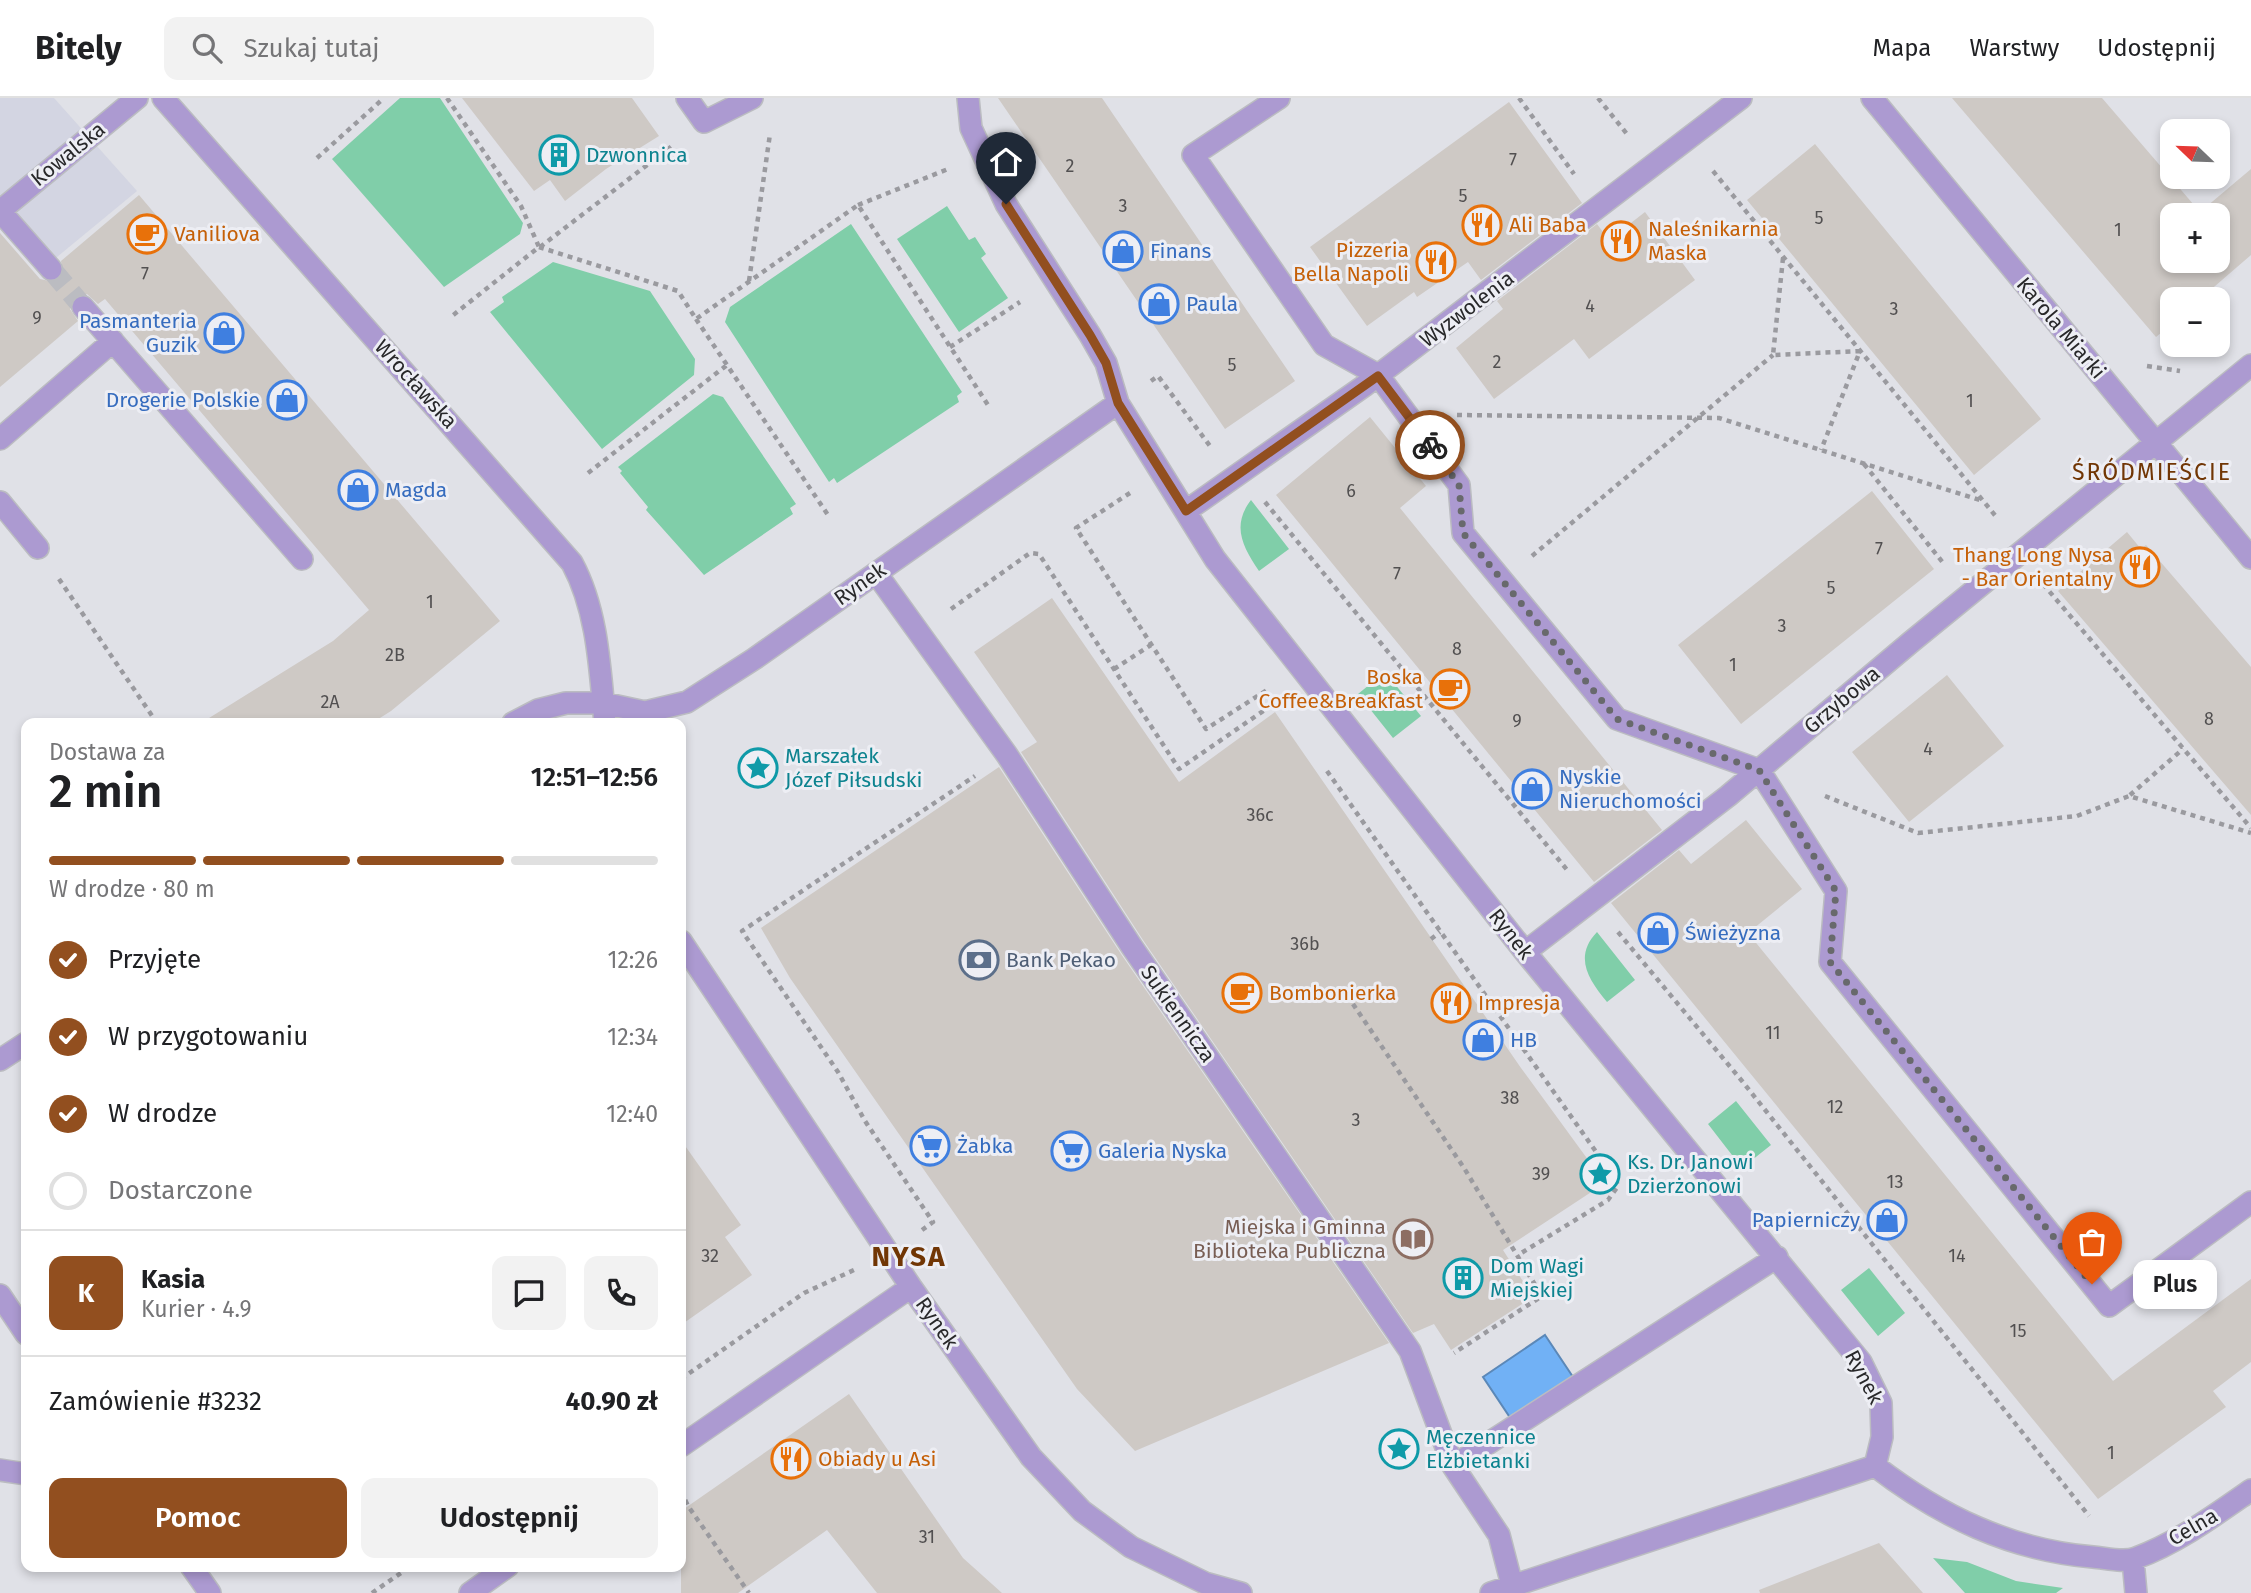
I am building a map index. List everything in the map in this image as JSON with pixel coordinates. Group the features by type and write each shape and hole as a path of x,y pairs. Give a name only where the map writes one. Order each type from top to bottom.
{"street":[{"name":"Kowalska","path":"0,211 137,98"},
{"name":"Wrocławska","path":"163,98 572,563 582,582 601,663 604,713"},
{"path":"687,98 704,122 752,98"},
{"name":"Rynek","path":"968,98 971,128 1006,204 1106,363 1118,403 1215,559 1525,952 1861,1362 1881,1403 1882,1437 1875,1466"},
{"path":"1279,98 1193,156 1324,345 1378,376 1459,485 1463,533 1617,719 1759,770 1836,891 1830,962 2109,1306 2251,1202"},
{"name":"Wyzwolenia","path":"1186,511 1378,376 1741,98"},
{"name":"Karola Miarki","path":"1871,98 2251,558"},
{"path":"0,211 51,269"},
{"path":"83,307 302,559"},
{"path":"0,439 113,341"},
{"name":"Grzybowa","path":"1525,952 1728,796 2020,552 2251,365"},
{"name":"Rynek","path":"523,718 538,710 566,703 604,713 645,712 687,702 754,659 1118,403"},
{"path":"0,502 38,548"},
{"name":"Sukiennicza","path":"876,573 1007,755 1132,947 1410,1351 1453,1466 1499,1535 1512,1585"},
{"name":"Rynek","path":"686,948 891,1253 911,1287 1031,1457 1082,1511 1130,1547 1205,1583 1241,1593"},
{"path":"0,1060 21,1046"},
{"path":"1453,1466 1777,1257"},
{"path":"686,1443 911,1287"},
{"path":"0,1295 21,1326"},
{"path":"1491,1593 1875,1466 1909,1493 1986,1533 2049,1551 2123,1559 2136,1593"},
{"path":"0,1470 21,1475"},
{"name":"Celna","path":"2123,1559 2202,1524 2251,1490"},
{"path":"195,1572 210,1593"},
{"path":"470,1593 500,1572"}],"path":[{"path":"317,158 384,98"},
{"path":"447,98 521,206 539,247 677,291 828,515"},
{"path":"1519,98 1600,208"},
{"path":"452,316 704,122"},
{"path":"749,282 771,124"},
{"path":"1688,141 1983,501 2020,552 2251,830"},
{"path":"696,319 858,205 940,173 982,150"},
{"path":"858,205 988,405"},
{"path":"1773,355 1783,257"},
{"path":"950,347 1055,279"},
{"path":"1502,581 1773,355 1860,351"},
{"path":"1821,450 1860,351"},
{"path":"2141,363 2164,370 2184,371"},
{"path":"588,473 727,365"},
{"path":"1118,403 1158,376 1206,443 1240,472 1742,1081 2123,1559"},
{"path":"1455,415 1719,418 1983,501"},
{"path":"1864,464 1969,595"},
{"path":"1163,472 1076,528 1206,729 1301,668"},
{"path":"38,548 154,718"},
{"path":"945,613 1030,553 1039,554 1179,769 1269,707 1274,704 1281,706"},
{"path":"1114,668 1151,645"},
{"path":"1820,794 1918,833 2077,816 2129,796 2183,749"},
{"path":"686,1376 804,1293 891,1253 933,1222 865,1121 838,1072 742,931 1007,755"},
{"path":"1321,762 1618,1186 1608,1200 1518,1255"},
{"path":"2129,796 2251,830"},
{"path":"1431,939 1440,932"},
{"path":"1353,1004 1464,1167 1540,1293 1539,1298 1456,1352 1446,1353"},
{"path":"686,1498 749,1593"},
{"path":"372,1593 402,1572"}],"shaded area":[{"path":"0,98 54,98 137,191 40,271 0,228"}],"green space":[{"path":"400,98 440,98 523,223 520,234 444,287 332,159"},
{"path":"947,206 969,240 975,237 986,254 981,258 1008,298 959,332 897,239"},
{"path":"851,224 962,392 957,396 959,402 837,483 834,478 829,482 725,322 730,307"},
{"path":"553,262 650,291 695,359 694,375 602,449 490,312 504,302 502,297"},
{"path":"713,394 723,397 796,504 790,508 793,514 704,575 646,510 648,507 618,467"},
{"path":"1251,500 1289,549 1259,571 1244,545 1241,528 1245,510"},
{"path":"1385,672 1421,716 1393,738 1358,694"},
{"path":"1597,932 1635,980 1607,1002 1594,985 1586,968 1586,950"},
{"path":"1736,1101 1771,1145 1742,1168 1708,1124"},
{"path":"1869,1268 1905,1313 1878,1336 1841,1290"},
{"path":"1933,1558 1967,1562 2016,1581 2063,1588 2056,1593 1965,1593"}],"water":[{"path":"1545,1335 1583,1392 1521,1434 1483,1377"}],"building":[{"name":"Dzwonnica","path":"462,98 632,98 659,136 606,169 565,201 550,180 534,191"},
{"path":"998,98 1102,98 1295,381 1225,429"},
{"path":"1952,98 2102,98 2160,165 2160,189 2180,189 2192,203 2160,203 2160,273 2230,273 2230,203 2211,203 2251,169 2251,255 2214,287 2160,287 2160,334 2156,337"},
{"path":"1509,102 1582,203 1481,280 1468,262 1417,297 1414,292 1367,326 1310,247"},
{"path":"1815,144 2041,419 1974,475 1747,200"},
{"path":"139,195 500,621 380,718 209,718 333,641 369,610 105,299 98,304 87,294 75,297 70,309 78,321 0,387 0,233 40,279 54,282 63,274 61,261"},
{"path":"1645,212 1695,280 1589,359 1574,339 1494,399 1456,348 1503,309 1497,301 1597,224 1609,240"},
{"path":"1370,417 1426,486 1400,508 1662,830 1594,882 1276,495"},
{"path":"1872,491 1934,569 1741,724 1678,645"},
{"path":"2127,532 2141,549 2146,545 2251,667 2251,815 2058,591"},
{"path":"1052,598 1179,782 1275,712 1521,1068 1605,1183 1503,1250 1533,1297 1451,1350 1434,1324 1413,1333 1143,940 1021,752 1037,742 974,652"},
{"path":"1947,675 2004,746 1909,822 1852,752"},
{"name":"Galeria Nyska","path":"999,767 1121,954 1389,1343 1135,1451 1077,1389 790,978 761,928"},
{"path":"1746,820 1802,889 1748,933 2113,1381 2251,1279 2251,1362 2213,1391 2226,1407 2098,1499 1611,903 1679,850 1691,864"},
{"path":"686,1147 741,1225 725,1237 752,1275 686,1321"},
{"path":"849,1394 963,1558 1002,1593 877,1593 827,1530 738,1593 681,1593 681,1572 686,1572 686,1508"},
{"path":"1879,1543 1923,1593 1760,1593 1759,1590"}],"tunnel":[{"path":"51,269 83,307"}],"way so far":[{"path":"1430,445 1459,485 1463,533 1617,719 1759,770 1836,891 1830,962 2092,1284"}],"place":[{"name":"Dzwonnica","path":"559,155"},
{"name":"Ali Baba","path":"1482,225"},
{"name":"Vaniliova","path":"147,234"},
{"name":"Naleśnikarnia Maska","path":"1621,241"},
{"name":"Finans","path":"1123,251"},
{"name":"Pizzeria Bella Napoli","path":"1436,262"},
{"name":"Paula","path":"1159,304"},
{"name":"Pasmanteria Guzik","path":"224,333"},
{"name":"Drogerie Polskie","path":"287,400"},
{"name":"Magda","path":"358,490"},
{"name":"Thang Long Nysa - Bar Orientalny","path":"2140,567"},
{"name":"Boska Coffee&Breakfast","path":"1450,689"},
{"name":"Marszałek Józef Piłsudski","path":"758,768"},
{"name":"Nyskie Nieruchomości","path":"1532,789"},
{"name":"Świeżyzna","path":"1658,933"},
{"name":"Bank Pekao","path":"979,960"},
{"name":"Bombonierka","path":"1242,993"},
{"name":"Impresja","path":"1451,1003"},
{"name":"HB","path":"1483,1040"},
{"name":"Żabka","path":"930,1146"},
{"name":"Galeria Nyska","path":"1071,1151"},
{"name":"Ks. Dr. Janowi Dzierżonowi","path":"1600,1174"},
{"name":"Papierniczy","path":"1887,1220"},
{"name":"Miejska i Gminna Biblioteka Publiczna","path":"1413,1239"},
{"name":"Dom Wagi Miejskiej","path":"1463,1278"},
{"name":"Plus","path":"2092,1284"},
{"name":"Męczennice Elżbietanki","path":"1399,1449"},
{"name":"Obiady u Asi","path":"791,1459"}],"district":[{"name":"ŚRÓDMIEŚCIE","path":"2152,472"},
{"name":"NYSA","path":"909,1256"}],"route":[{"path":"1006,204 1090,335 1106,363 1118,403 1186,511 1378,376 1430,445"}]}
